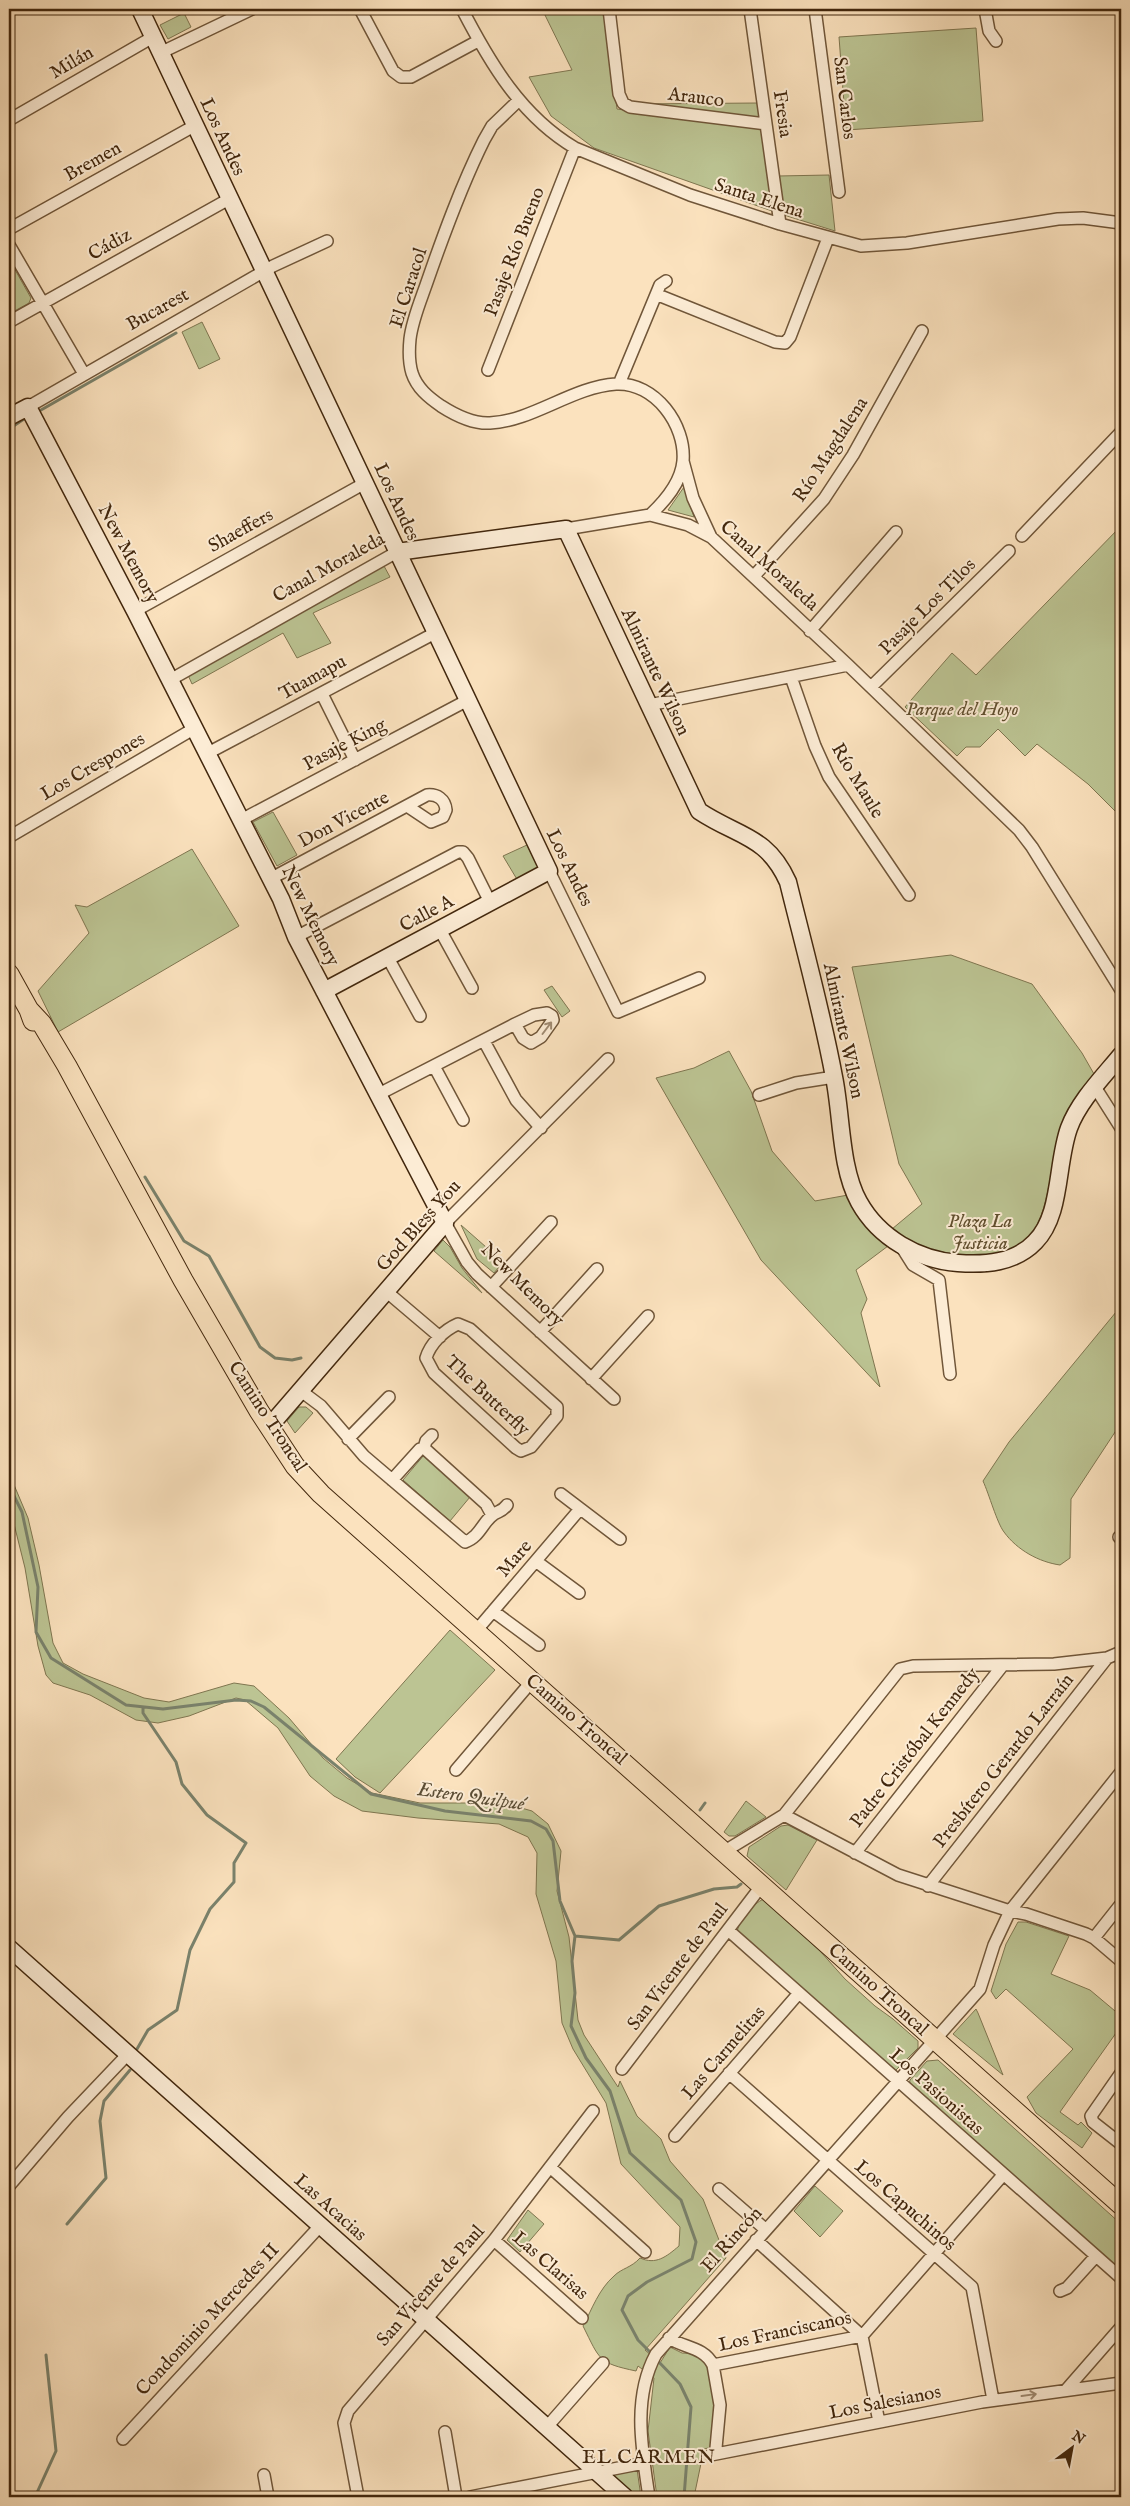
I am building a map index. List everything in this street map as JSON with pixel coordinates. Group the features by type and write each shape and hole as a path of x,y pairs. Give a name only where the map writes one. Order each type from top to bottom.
{"main road":[{"name":"Camino Troncal","path":"9,974 29,1010 42,1024 67,1066 112,1145 118,1163 183,1280 269,1427 295,1466 321,1494 725,1851 934,2040 1121,2205"}],"street":[{"name":"Los Andes","path":"140,9 436,633 466,701 618,1012 699,978"},
{"path":"160,53 252,9"},
{"path":"360,9 392,71 401,77 411,77 478,41"},
{"name":"Santa Elena","path":"462,9 478,41 518,101 542,126 575,148 690,195 780,224 861,246 876,246 1058,219 1083,218 1121,223"},
{"name":"Arauco","path":"609,9 618,94 623,103 630,107 766,124"},
{"name":"Fresia","path":"750,9 780,224"},
{"name":"San Carlos","path":"815,9 838,192"},
{"path":"985,9 989,31 996,41"},
{"name":"Milán","path":"9,120 153,37"},
{"name":"El Caracol","path":"518,101 498,120 484,140 433,266 410,339 411,371 424,393 450,412 475,422 505,421 587,390 619,384 643,389 663,405 673,420 681,439 683,461 693,498 710,537"},
{"name":"Bremen","path":"9,229 194,126"},
{"name":"Pasaje Río Bueno","path":"488,370 575,148"},
{"name":"Cádiz","path":"9,322 229,198"},
{"path":"663,297 775,342 785,343 790,337 828,238"},
{"name":"Bucarest","path":"9,417 265,273 273,266 327,241"},
{"path":"9,245 84,374"},
{"path":"619,384 660,285 666,281"},
{"name":"Río Magdalena","path":"754,576 824,499 853,455 922,331"},
{"name":"New Memory","path":"28,408 208,753 270,879 296,937 377,1095 467,1262 491,1287 614,1399"},
{"path":"1022,536 1121,432"},
{"name":"El Caracol","path":"650,515 672,491 683,461"},
{"name":"Shaeffers","path":"135,611 365,483"},
{"name":"Canal Moraleda","path":"170,680 397,552 566,529 650,515 688,525 710,537 754,576 1019,830 1032,847 1121,990"},
{"name":"Almirante Wilson","path":"566,529 699,811 715,822 755,840 770,852 780,864 788,882 834,1077 844,1151 852,1187 868,1216 901,1246 933,1258 970,1264 1005,1261 1029,1249 1044,1232 1051,1219 1063,1150 1070,1126 1095,1087 1121,1054"},
{"path":"810,631 896,532"},
{"name":"Pasaje Los Tilos","path":"871,687 1009,551"},
{"name":"Tuamapu","path":"208,753 436,633"},
{"path":"649,705 848,665"},
{"name":"Río Maule","path":"791,677 815,746 829,777 909,895"},
{"path":"322,694 355,760"},
{"name":"Pasaje King","path":"241,820 466,701"},
{"name":"Los Crespones","path":"9,837 195,728"},
{"name":"Don Vicente","path":"270,879 407,806"},
{"path":"296,937 458,852 462,852 468,858 490,902"},
{"name":"Calle A","path":"324,991 549,871"},
{"path":"440,930 472,988"},
{"path":"388,958 420,1016"},
{"path":"377,1095 515,1024"},
{"path":"484,1041 516,1100 541,1128"},
{"name":"God Bless You","path":"269,1427 446,1223 608,1059"},
{"path":"434,1066 463,1120"},
{"path":"759,1095 796,1083 834,1077"},
{"path":"1095,1087 1121,1128"},
{"path":"491,1287 551,1222"},
{"path":"901,1246 913,1265 934,1275 939,1280 950,1374"},
{"path":"540,1332 597,1269"},
{"name":"The Butterfly","path":"387,1292 440,1337"},
{"path":"591,1379 648,1316"},
{"name":"The Butterfly","path":"458,1324 466,1325 557,1407 557,1416 531,1447 521,1452 434,1373 426,1358 440,1337 458,1324"},
{"path":"301,1391 321,1406 348,1439 392,1480 465,1542 473,1539 492,1515 503,1510 506,1505"},
{"path":"348,1439 389,1397"},
{"path":"392,1480 420,1449 424,1448 426,1441 432,1435"},
{"path":"424,1448 486,1504 492,1515"},
{"path":"561,1494 620,1539"},
{"name":"Mare","path":"476,1632 580,1509"},
{"path":"537,1562 579,1593"},
{"path":"494,1611 539,1645"},
{"path":"725,1851 784,1815 900,1669 913,1666 1054,1664 1107,1658 1121,1652"},
{"name":"Presbítero Gerardo Larraín","path":"928,1886 1107,1658"},
{"name":"Padre Cristóbal Kennedy","path":"855,1853 1003,1665"},
{"path":"456,1770 532,1681"},
{"name":"El Rincón","path":"649,2497 640,2420 647,2370 656,2354 896,2080 980,1989 994,1945 1010,1911 1121,1772"},
{"path":"784,1815 898,1875 1010,1911 1026,1914 1094,1938 1121,1961"},
{"name":"San Vicente de Paul","path":"622,2069 762,1885"},
{"path":"1094,1938 1121,1904"},
{"name":"Los Pasionistas","path":"728,1930 1121,2278"},
{"name":"Las Acacias","path":"9,1948 625,2497"},
{"name":"Las Carmelitas","path":"675,2136 799,1993"},
{"path":"9,2186 68,2118 127,2055"},
{"path":"1121,2072 1092,2114 1092,2119 1121,2144"},
{"name":"Los Capuchinos","path":"729,2073 972,2287 993,2400"},
{"name":"San Vicente de Paul","path":"358,2497 344,2423 356,2400 494,2240 593,2111"},
{"path":"550,2167 645,2252"},
{"name":"Los Franciscanos","path":"713,2365 862,2336 1003,2175"},
{"path":"719,2189 765,2229"},
{"name":"Condominio Mercedes II","path":"123,2439 320,2226"},
{"name":"Las Clarisas","path":"494,2240 582,2318"},
{"path":"756,2240 862,2336 879,2422"},
{"path":"1060,2291 1067,2288 1096,2256"},
{"path":"1066,2390 1121,2327"},
{"path":"669,2338 699,2349 710,2358 713,2365"},
{"path":"546,2428 603,2363"},
{"name":"Los Salesianos","path":"713,2365 720,2406 715,2454 993,2400 1121,2383"},
{"path":"444,2432 456,2497"},
{"path":"470,2497 644,2463"},
{"path":"264,2475 268,2497"}],"green space":[{"path":"542,9 605,9 617,109 758,127 763,134 772,211 594,148 551,116 529,77 572,70"},
{"path":"184,13 191,27 168,39 160,25"},
{"path":"976,28 983,121 846,130 839,37"},
{"path":"757,103 760,117 754,120 629,104"},
{"path":"829,175 835,231 784,215 778,176"},
{"path":"9,259 31,298 29,303 9,314"},
{"path":"202,322 220,359 199,369 182,332"},
{"path":"684,487 694,517 668,510"},
{"name":"Parque del Hoyo","path":"1121,526 1121,817 1088,784 1037,744 1025,756 998,729 980,747 966,747 957,756 905,707 952,653 976,675"},
{"path":"384,566 390,577 313,613 331,643 297,658 283,633 192,684 188,675"},
{"path":"273,812 297,855 277,866 253,822"},
{"path":"527,845 539,869 518,881 503,856"},
{"path":"192,849 239,926 58,1032 38,991 89,933 75,905 87,907"},
{"name":"Plaza La Justicia","path":"951,955 1032,984 1082,1053 1094,1074 1083,1088 1065,1120 1059,1137 1045,1205 1038,1223 1028,1238 1013,1249 991,1255 962,1255 924,1248 903,1240 892,1229 922,1204 899,1164 852,967"},
{"path":"552,986 570,1011 562,1017 544,990"},
{"path":"729,1051 751,1091 772,1151 815,1201 848,1195 888,1246 856,1270 867,1299 861,1313 880,1387 761,1260 656,1078 694,1068"},
{"path":"461,1225 503,1262 494,1273 477,1259"},
{"path":"443,1240 450,1247 462,1268 482,1293 434,1251"},
{"path":"1121,1306 1121,1423 1071,1499 1070,1558 1060,1565 1044,1561 1022,1550 1004,1532 983,1481 1009,1442"},
{"path":"299,1407 306,1407 313,1413 295,1433 287,1421"},
{"path":"424,1455 470,1497 450,1521 403,1480"},
{"path":"9,1473 28,1518 39,1565 53,1643 63,1663 83,1674 144,1698 169,1702 234,1683 254,1686 289,1718 323,1758 347,1778 372,1793 420,1803 504,1803 532,1811 548,1824 561,1851 557,1891 569,1937 578,2020 584,2035 618,2087 620,2081 637,2116 661,2139 670,2161 703,2199 726,2258 645,2350 660,2363 670,2347 682,2353 698,2354 710,2374 714,2398 712,2447 704,2449 694,2497 657,2497 648,2431 654,2378 638,2366 636,2371 607,2362 597,2353 583,2326 596,2300 609,2281 617,2273 640,2258 651,2261 661,2259 670,2254 679,2246 680,2227 621,2164 606,2103 573,2049 562,2023 556,1961 536,1894 537,1853 528,1837 499,1824 418,1818 362,1811 334,1796 310,1776 278,1728 245,1700 236,1698 189,1716 158,1723 136,1720 90,1695 53,1683 46,1675 38,1646 25,1568 9,1504"},
{"path":"450,1630 495,1670 380,1793 355,1777 336,1759"},
{"path":"746,1801 766,1817 735,1836 729,1836 724,1832"},
{"path":"788,1825 817,1840 786,1890 747,1856 749,1847 781,1826"},
{"path":"764,1899 820,1951 845,1979 918,2041 918,2048 896,2070 892,2071 737,1934 746,1914 755,1904"},
{"path":"1018,1922 1026,1922 1069,1936 1051,1974 1090,1990 1121,2016 1121,2026 1060,2112 1078,2125 1081,2122 1092,2133 1082,2148 1036,2113 1027,2097 1073,2049 1006,1989 996,1999 991,1991 1006,1944"},
{"path":"976,2009 978,2013 1003,2075 953,2034"},
{"path":"938,2060 1121,2224 1121,2273 909,2086 910,2080 927,2061"},
{"path":"815,2186 843,2211 820,2237 794,2211"},
{"path":"528,2210 544,2224 520,2252 507,2240"},
{"path":"637,2469 641,2497 633,2497 607,2474"}],"waterway":[{"path":"41,410 176,333"},
{"path":"9,429 24,419"},
{"path":"145,1177 184,1241 209,1256 260,1347 275,1358 292,1360 301,1358"},
{"name":"Estero Quilpué","path":"9,1486 22,1512 38,1587 36,1632 51,1658 126,1705 163,1709 236,1700 251,1701 264,1707 371,1794 445,1811 531,1821 546,1829 553,1841 560,1901 575,1936 572,1961 575,1993 571,2026 586,2058 610,2091 630,2153 681,2200 696,2242 692,2259 647,2282 628,2296 622,2310 638,2340 653,2355"},
{"path":"137,2049 148,2030 177,2010 190,1950 210,1909 234,1882 234,1863 246,1843 207,1815 182,1784 176,1762 143,1713 143,1707"},
{"path":"700,1810 705,1803"},
{"path":"575,1936 619,1940 659,1906 714,1889 737,1887 741,1884"},
{"path":"67,2224 106,2178 100,2121 104,2101 130,2070"},
{"path":"35,2497 56,2451 46,2355"},
{"name":"Estero Quilpué","path":"657,2360 680,2384 691,2407 684,2497"}],"district":[{"name":"EL CARMEN","path":"649,2457"}]}
